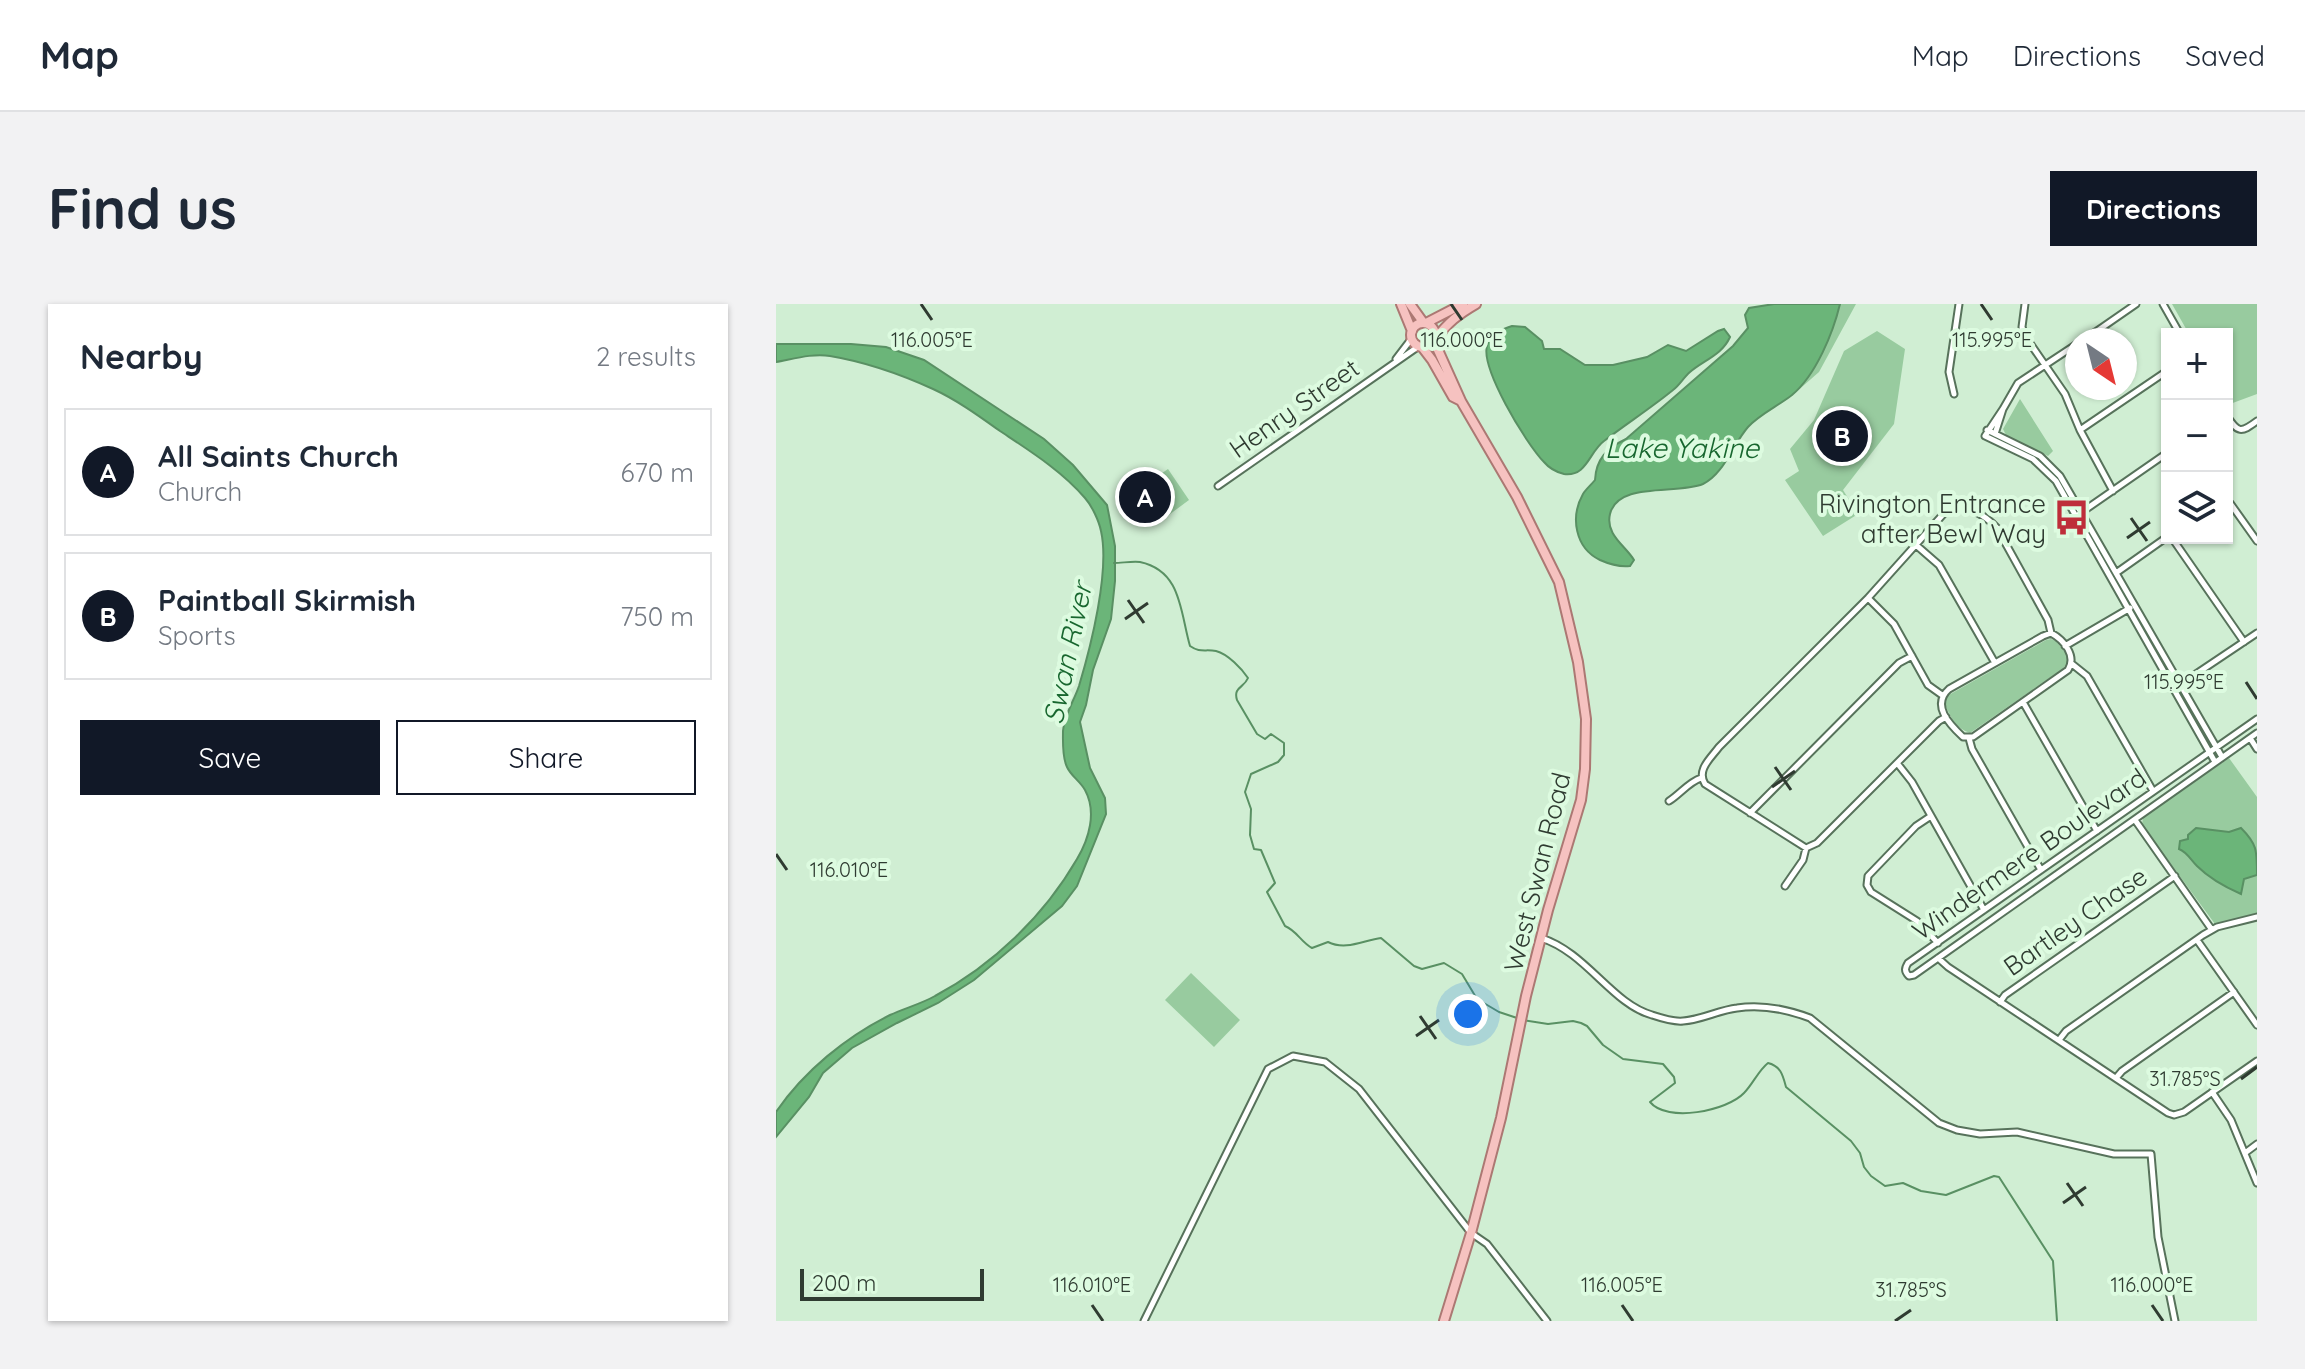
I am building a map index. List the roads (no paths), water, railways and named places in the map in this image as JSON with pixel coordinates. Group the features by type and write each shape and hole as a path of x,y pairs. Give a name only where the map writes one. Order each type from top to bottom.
{"main road":[{"path":"1401,304 1412,335 1420,346 1428,346 1457,314 1476,304"},
{"path":"1410,304 1435,330 1434,340"},
{"path":"1412,335 1416,325 1463,304"},
{"name":"West Swan Road","path":"1434,340 1461,401 1491,450 1559,582 1567,609 1586,719 1581,800 1526,996 1501,1118 1471,1233 1444,1321"},
{"name":"West Swan Road","path":"1420,346 1432,360 1453,397 1461,401"}],"street":[{"path":"1954,394 1949,372 1959,304"},
{"path":"2025,304 2022,327 2025,336 2065,394 2080,430 2113,491"},
{"path":"2101,328 2136,304"},
{"path":"2163,304 2177,328"},
{"name":"Henry Street","path":"1393,363 1412,335"},
{"name":"Henry Street","path":"1218,486 1420,346"},
{"path":"2065,352 2018,383 1986,433 2040,456 2060,476 2215,762"},
{"path":"2080,430 2161,375"},
{"path":"1994,437 2003,409"},
{"path":"2233,423 2238,429 2245,430 2257,421"},
{"path":"2079,515 2161,457"},
{"path":"1806,848 1705,784 1701,771 1719,747 1868,598 1947,510 1956,505 1962,506 1990,520 1997,528 2048,620 2051,633 2072,655 2068,670 1969,738 1963,737 1946,717 1940,704 1942,695 2051,633"},
{"path":"2233,507 2257,541"},
{"path":"2113,575 2161,542"},
{"path":"2174,544 2244,642"},
{"path":"1916,545 1939,565 1995,663"},
{"path":"1868,598 1894,624 1928,685 1942,695"},
{"path":"2065,646 2131,607"},
{"path":"2176,687 2257,633"},
{"path":"1750,813 1899,663 1912,656"},
{"path":"2072,664 2087,676 2153,791"},
{"path":"2176,687 2222,757"},
{"path":"2023,702 2097,831"},
{"path":"1806,848 1817,843 1946,717"},
{"name":"Windermere Boulevard","path":"2257,719 1908,963 1906,973 1914,975 2257,733"},
{"path":"1969,738 1972,749 2041,870"},
{"path":"2250,738 2257,749"},
{"path":"1897,763 1912,782 1984,910"},
{"path":"1669,801 1694,780 1701,778"},
{"path":"1931,816 1916,826 1868,876 1867,885 1871,892 1917,921 1938,943"},
{"path":"2135,820 2212,930"},
{"path":"1785,886 1803,860 1806,848"},
{"name":"Bartley Chase","path":"2000,1002 2005,995 2175,876"},
{"path":"2059,1040 2066,1031 2212,930 2257,917"},
{"path":"1541,938 1572,953 1625,1001 1648,1015 1682,1021 1736,1008 1757,1007 1787,1009 1810,1018 1939,1123 1957,1130 1980,1134 2017,1132 2114,1154 2151,1154 2158,1237 2175,1321"},
{"path":"2197,940 2257,1025"},
{"path":"1938,958 2174,1115 2184,1112 2257,1061"},
{"path":"2116,1078 2234,992"},
{"path":"1144,1321 1268,1069 1293,1056 1325,1062 1359,1089 1471,1233 1487,1244 1547,1321"},
{"path":"2212,1092 2231,1120 2257,1183"},
{"path":"2245,1153 2257,1144"}],"water":[{"name":"Lake Yakine","path":"1774,304 1840,304 1828,340 1809,376 1792,395 1748,427 1723,466 1703,484 1636,493 1615,504 1609,521 1617,540 1634,560 1630,566 1611,564 1592,555 1580,540 1577,512 1583,494 1595,480 1604,455 1733,346 1748,328 1745,315 1749,308"},
{"path":"1512,326 1525,327 1542,341 1544,349 1560,349 1585,365 1613,365 1647,357 1668,345 1686,351 1724,329 1730,337 1722,348 1690,372 1675,388 1604,441 1583,468 1572,474 1564,474 1553,470 1536,453 1506,404 1490,368 1488,343 1498,332"},
{"name":"Swan River","path":"776,344 886,347 924,360 1044,439 1073,465 1107,505 1115,546 1115,581 1111,619 1093,670 1080,722 1090,768 1105,798 1106,814 1077,886 1062,906 974,980 938,1003 852,1048 823,1073 809,1097 776,1137 776,1112 799,1083 827,1056 890,1015 935,996 977,970 1033,919 1077,859 1088,834 1091,816 1089,798 1065,763 1063,731 1094,630 1103,548 1095,514 1076,488 1045,462 959,403 908,378 830,356 817,355 776,362"},
{"path":"2196,828 2229,832 2241,828 2253,843 2257,875 2244,879 2241,894 2207,875 2179,849 2180,841 2188,839"}],"waterway":[{"path":"1114,563 1140,562 1164,574 1177,595 1190,646 1221,653 1238,666 1248,678 1238,690 1237,700 1257,734 1265,739 1271,734 1284,743 1284,755 1278,762 1251,774 1245,792 1251,809 1250,835 1254,849 1261,850 1275,883 1267,892 1285,926 1312,948 1328,942 1348,945 1381,938 1414,966 1422,969 1444,963 1462,974 1477,999 1517,1018"},
{"path":"1523,1020 1548,1024 1581,1023 1623,1059 1663,1064 1675,1083 1650,1102 1669,1112 1697,1112 1725,1105 1744,1093 1761,1070 1768,1063 1772,1064 1781,1072 1786,1087 1851,1141 1860,1153 1864,1167 1885,1186 1903,1183 1921,1191 1946,1195 1994,1176 1999,1177 2053,1261 2057,1321"}],"place":[{"name":"Paintball Skirmish","path":"1842,436"},
{"name":"All Saints Church","path":"1145,497"},
{"name":"Rivington Entrance after Bewl Way","path":"2072,518"}]}
